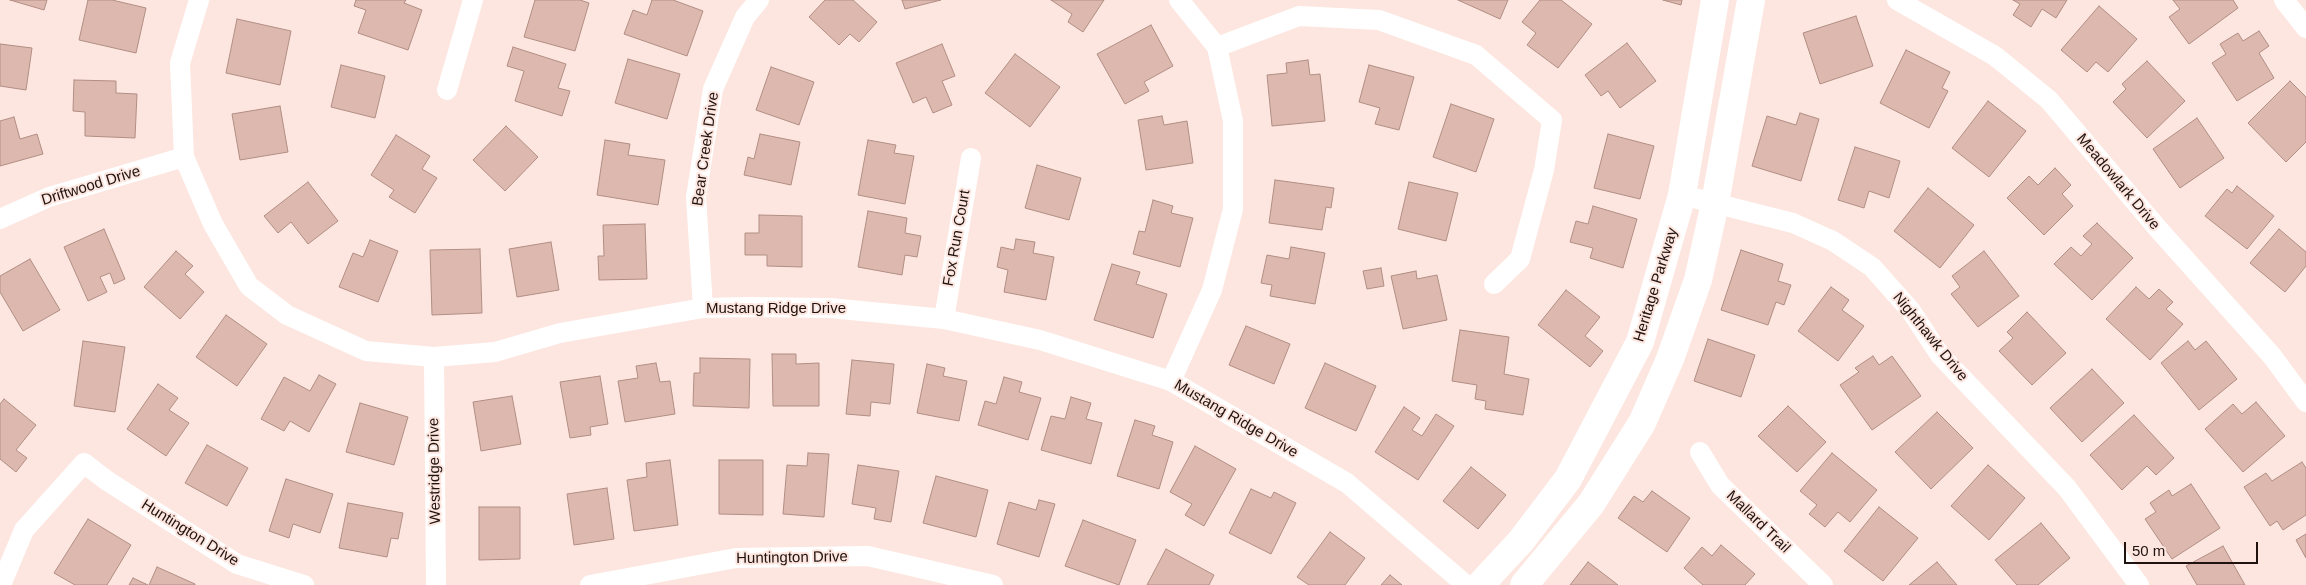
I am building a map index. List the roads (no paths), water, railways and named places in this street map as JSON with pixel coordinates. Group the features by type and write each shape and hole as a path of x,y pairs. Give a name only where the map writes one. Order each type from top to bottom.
{"main road":[{"name":"Heritage Parkway","path":"1480,585 1521,541 1568,479 1640,342 1682,196 1715,0"},
{"path":"1524,585 1591,504 1642,423 1670,359 1698,280 1715,203 1751,0"}],"street":[{"name":"Mustang Ridge Drive","path":"199,0 180,63 184,158 213,224 249,286 287,315 366,351 434,357 495,352 560,333 703,308 830,308 944,319 1040,340 1171,381 1347,483 1466,585"},
{"path":"447,90 473,0"},
{"name":"Bear Creek Drive","path":"703,308 696,197 713,89 745,17 759,0"},
{"path":"1171,381 1212,290 1233,209 1233,121 1217,47 1179,0"},
{"name":"Meadowlark Drive","path":"1897,0 1995,56 2049,100 2159,230 2272,356 2306,402"},
{"path":"2284,0 2306,28"},
{"path":"1217,47 1299,16 1379,20 1476,55 1552,120 1544,170 1520,259 1494,284"},
{"name":"Driftwood Drive","path":"0,220 49,197 184,158"},
{"name":"Fox Run Court","path":"944,319 971,158"},
{"name":"Nighthawk Drive","path":"1682,196 1793,223 1833,241 1872,267 1911,311 1940,355 2067,488 2139,585"},
{"name":"Westridge Drive","path":"434,357 436,585"},
{"name":"Mallard Trail","path":"1700,452 1720,485 1823,585"},
{"name":"Huntington Drive","path":"1,585 24,530 84,462 106,480 238,564 304,585"},
{"name":"Huntington Drive","path":"590,585 736,558 868,556 993,585"}]}
